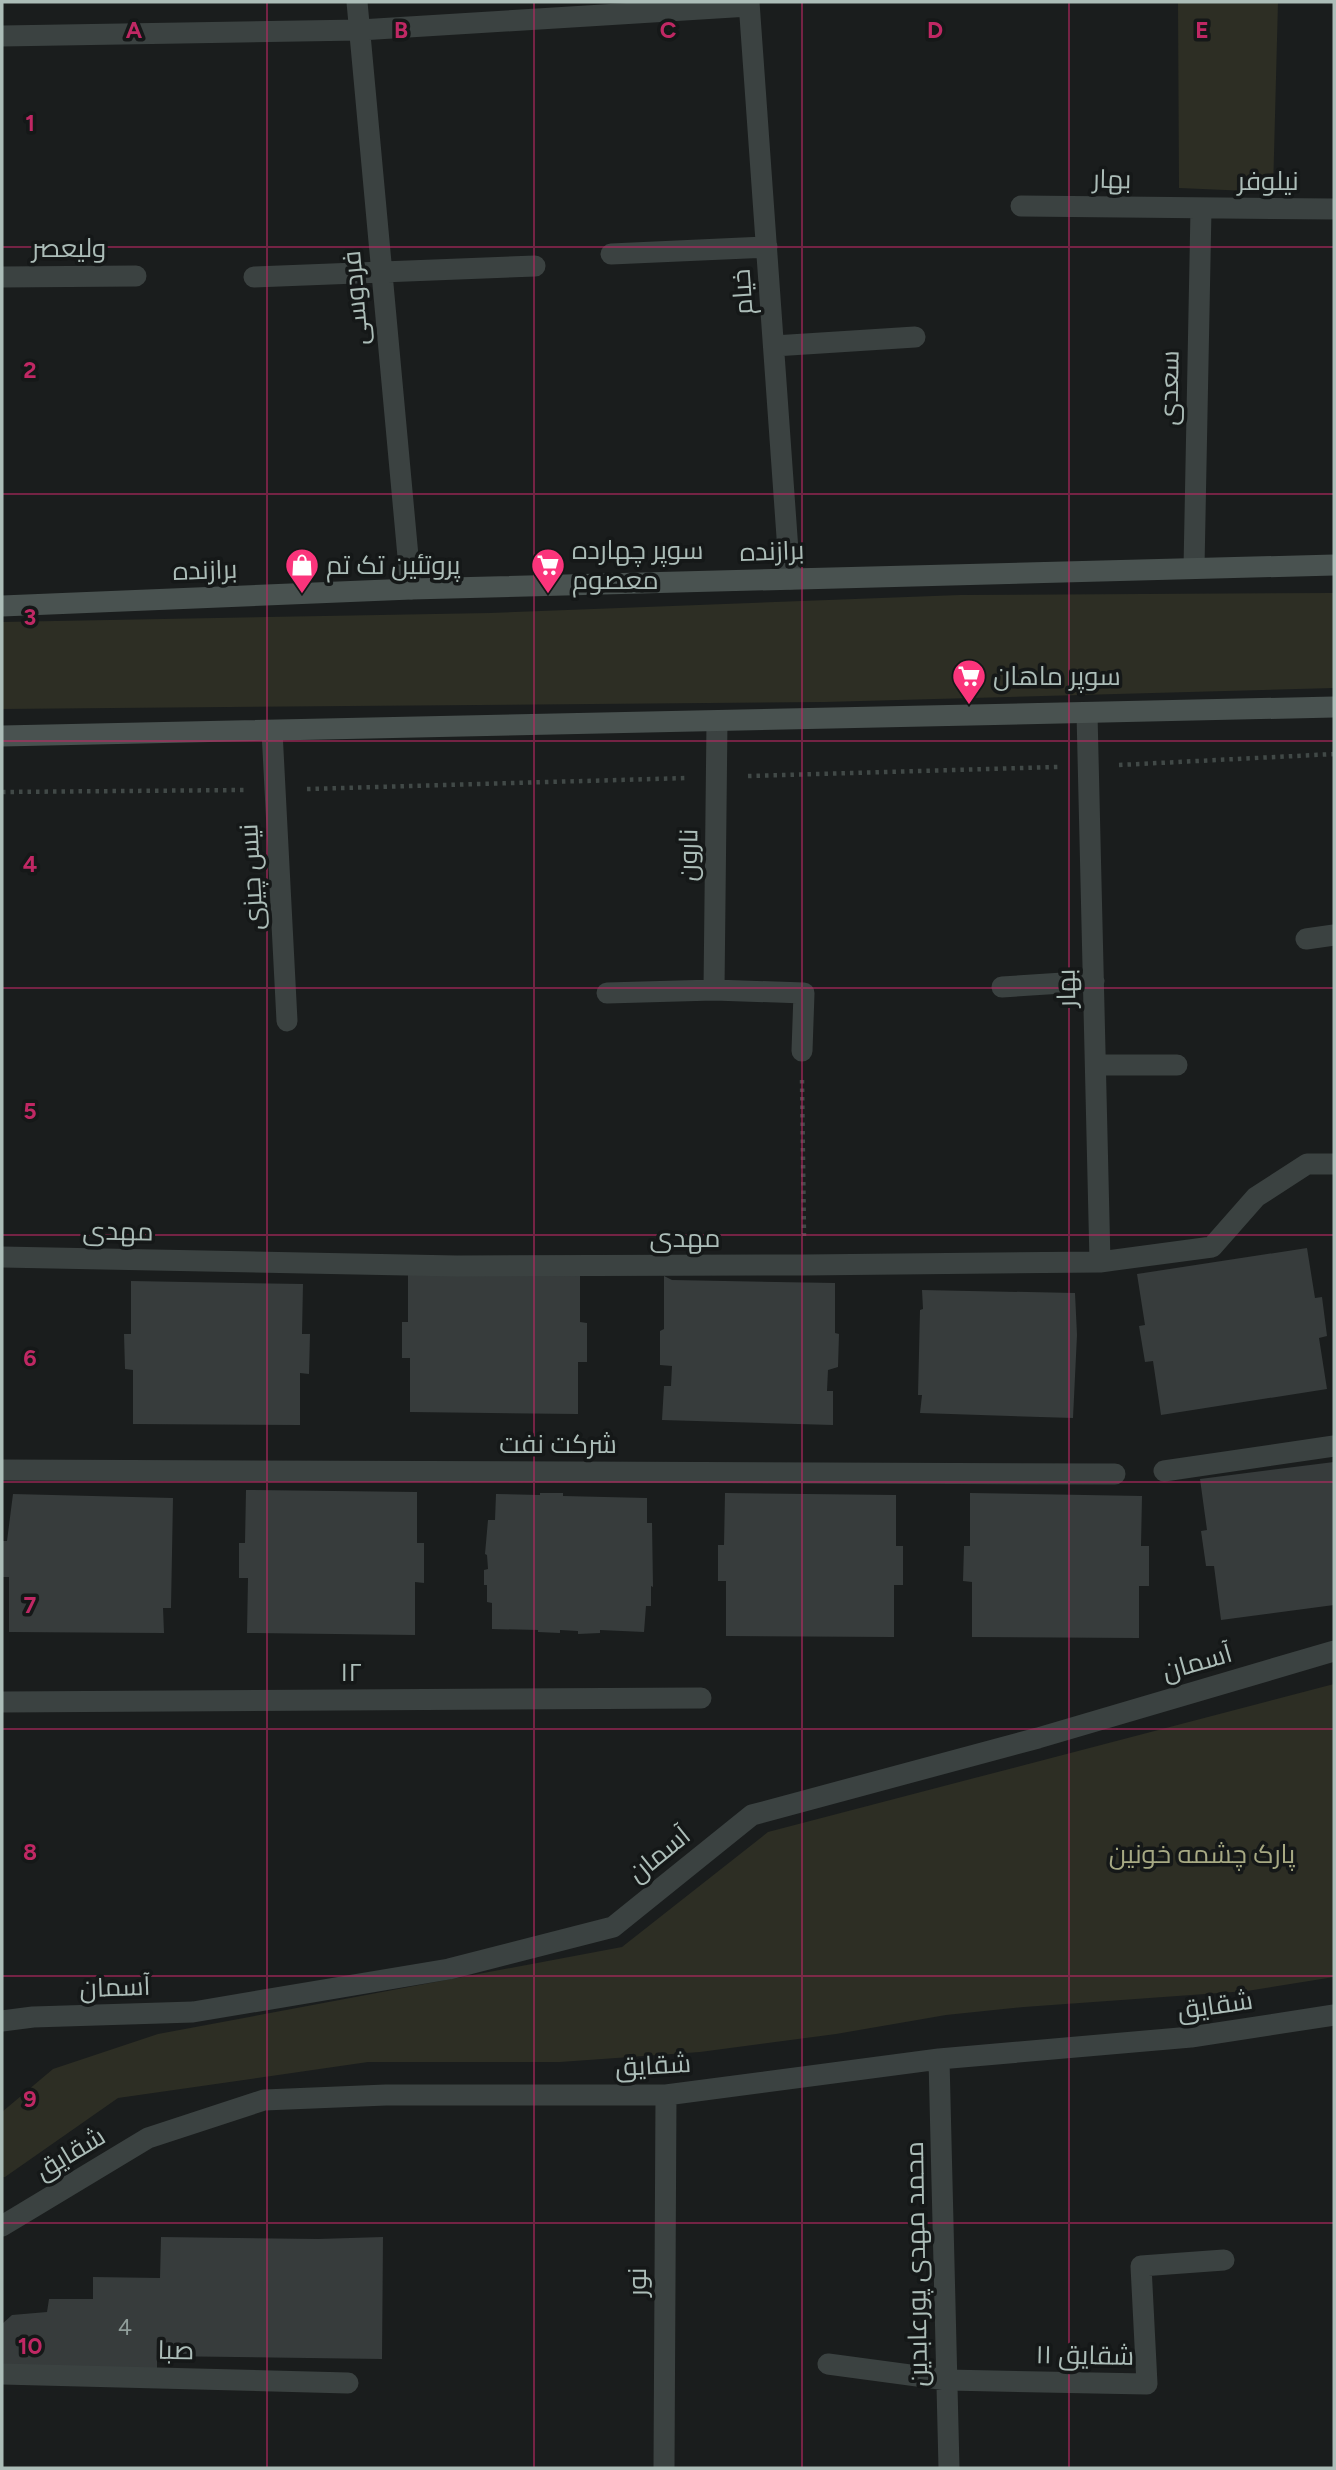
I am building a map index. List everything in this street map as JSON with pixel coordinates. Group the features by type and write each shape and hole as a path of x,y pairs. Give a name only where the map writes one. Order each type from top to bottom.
{"main road":[{"name":"برازنده","path":"2,606 411,589 1334,565"},
{"path":"2,736 1334,707"}],"street":[{"name":"فردوسی","path":"357,2 411,589"},
{"path":"2,36 360,30 497,12 749,4"},
{"name":"خیام","path":"749,4 790,579"},
{"name":"بهار","path":"1021,206 1201,209"},
{"name":"نیلوفر","path":"1201,209 1334,209"},
{"name":"سعدی","path":"1194,568 1201,209"},
{"path":"611,254 767,247"},
{"path":"254,277 535,266"},
{"name":"ولیعصر","path":"2,277 136,276"},
{"path":"774,346 915,337"},
{"name":"بهار","path":"1087,713 1100,1262"},
{"name":"نارون","path":"714,990 718,721"},
{"name":"نیس چیزی","path":"272,731 287,1021"},
{"path":"1307,939 1334,935"},
{"path":"1002,987 1094,981"},
{"path":"607,993 714,990 804,993 802,1051"},
{"path":"1096,1065 1177,1065"},
{"name":"مهدی","path":"2,1257 457,1266 1100,1262 1212,1247 1256,1197 1307,1164 1334,1164"},
{"path":"1164,1471 1334,1446"},
{"name":"شرکت نفت","path":"2,1469 1115,1474"},
{"name":"آسمان","path":"2,2021 33,2017 193,2012 449,1969 613,1927 752,1815 1038,1738 1334,1651"},
{"name":"۱۲","path":"2,1702 702,1698"},
{"name":"شقایق","path":"2,2226 148,2138 264,2100 386,2095 666,2095 939,2059 1191,2037 1334,2015"},
{"name":"محمد مهدی پورعابدین","path":"939,2059 949,2468"},
{"name":"نور","path":"664,2468 666,2095"},
{"name":"شقایق ۱۱","path":"947,2380 1147,2384 1141,2266 1224,2260"},
{"path":"828,2364 947,2380"},
{"name":"صبا","path":"2,2374 348,2383"}],"path":[{"path":"2,792 275,790 1088,766 1334,754"},
{"path":"802,1051 804,1265"}],"green space":[{"path":"1178,2 1278,2 1273,192 1179,188"},
{"path":"1334,593 1334,688 825,702 2,709 2,622 490,613 960,595"},
{"name":"پارک چشمه خونین","path":"1334,1684 1334,1977 1247,1991 946,2015 836,2034 700,2052 560,2062 368,2062 118,2098 2,2177 2,2112 53,2069 158,2034 622,1947 768,1832"}],"building":[{"path":"1307,1248 1315,1298 1322,1297 1327,1336 1319,1338 1327,1389 1161,1415 1153,1361 1145,1362 1139,1326 1145,1325 1137,1274"},
{"path":"408,1270 580,1272 580,1322 587,1323 587,1362 578,1362 578,1414 410,1412 410,1358 402,1358 402,1322 408,1322"},
{"path":"664,1276 672,1280 835,1283 835,1333 839,1334 838,1367 828,1370 827,1391 833,1391 833,1425 662,1420 664,1386 671,1386 672,1366 660,1365 660,1331 664,1329"},
{"path":"131,1281 303,1284 302,1334 310,1334 309,1374 300,1373 300,1425 133,1424 133,1370 125,1369 124,1334 131,1334"},
{"path":"922,1290 1075,1293 1077,1335 1073,1418 920,1413 922,1395 918,1395"},
{"path":"1334,1462 1334,1605 1221,1620 1214,1566 1206,1566 1201,1531 1207,1530 1200,1479"},
{"path":"246,1490 417,1492 417,1543 424,1543 424,1583 415,1582 415,1635 247,1633 248,1578 239,1578 239,1543 245,1543"},
{"path":"540,1493 647,1498 647,1523 652,1523 653,1587 651,1586 651,1606 646,1606 644,1632 600,1630 600,1633 578,1634 578,1631 560,1630 560,1633 492,1629 492,1603 487,1602 484,1570 488,1569 485,1554 488,1520 495,1520 496,1494"},
{"path":"725,1493 896,1495 896,1546 903,1546 903,1585 894,1585 894,1637 726,1636 726,1581 718,1581 718,1545 724,1545"},
{"path":"970,1493 1142,1496 1141,1546 1149,1546 1149,1586 1139,1586 1139,1638 972,1637 972,1582 963,1581 964,1546 970,1546"},
{"path":"13,1494 173,1498 171,1608 163,1608 164,1633 9,1632 9,1577 2,1577 2,1541 7,1541"},
{"path":"161,2237 383,2237 382,2359 157,2356 157,2373 2,2371 2,2324 12,2315 47,2312 49,2299 93,2299 93,2277 160,2278"}],"place":[{"name":"پروتئین تک تم","path":"302,595"},
{"name":"سوپر چهارده معصوم","path":"548,595"},
{"name":"سوپر ماهان","path":"969,706"}]}
